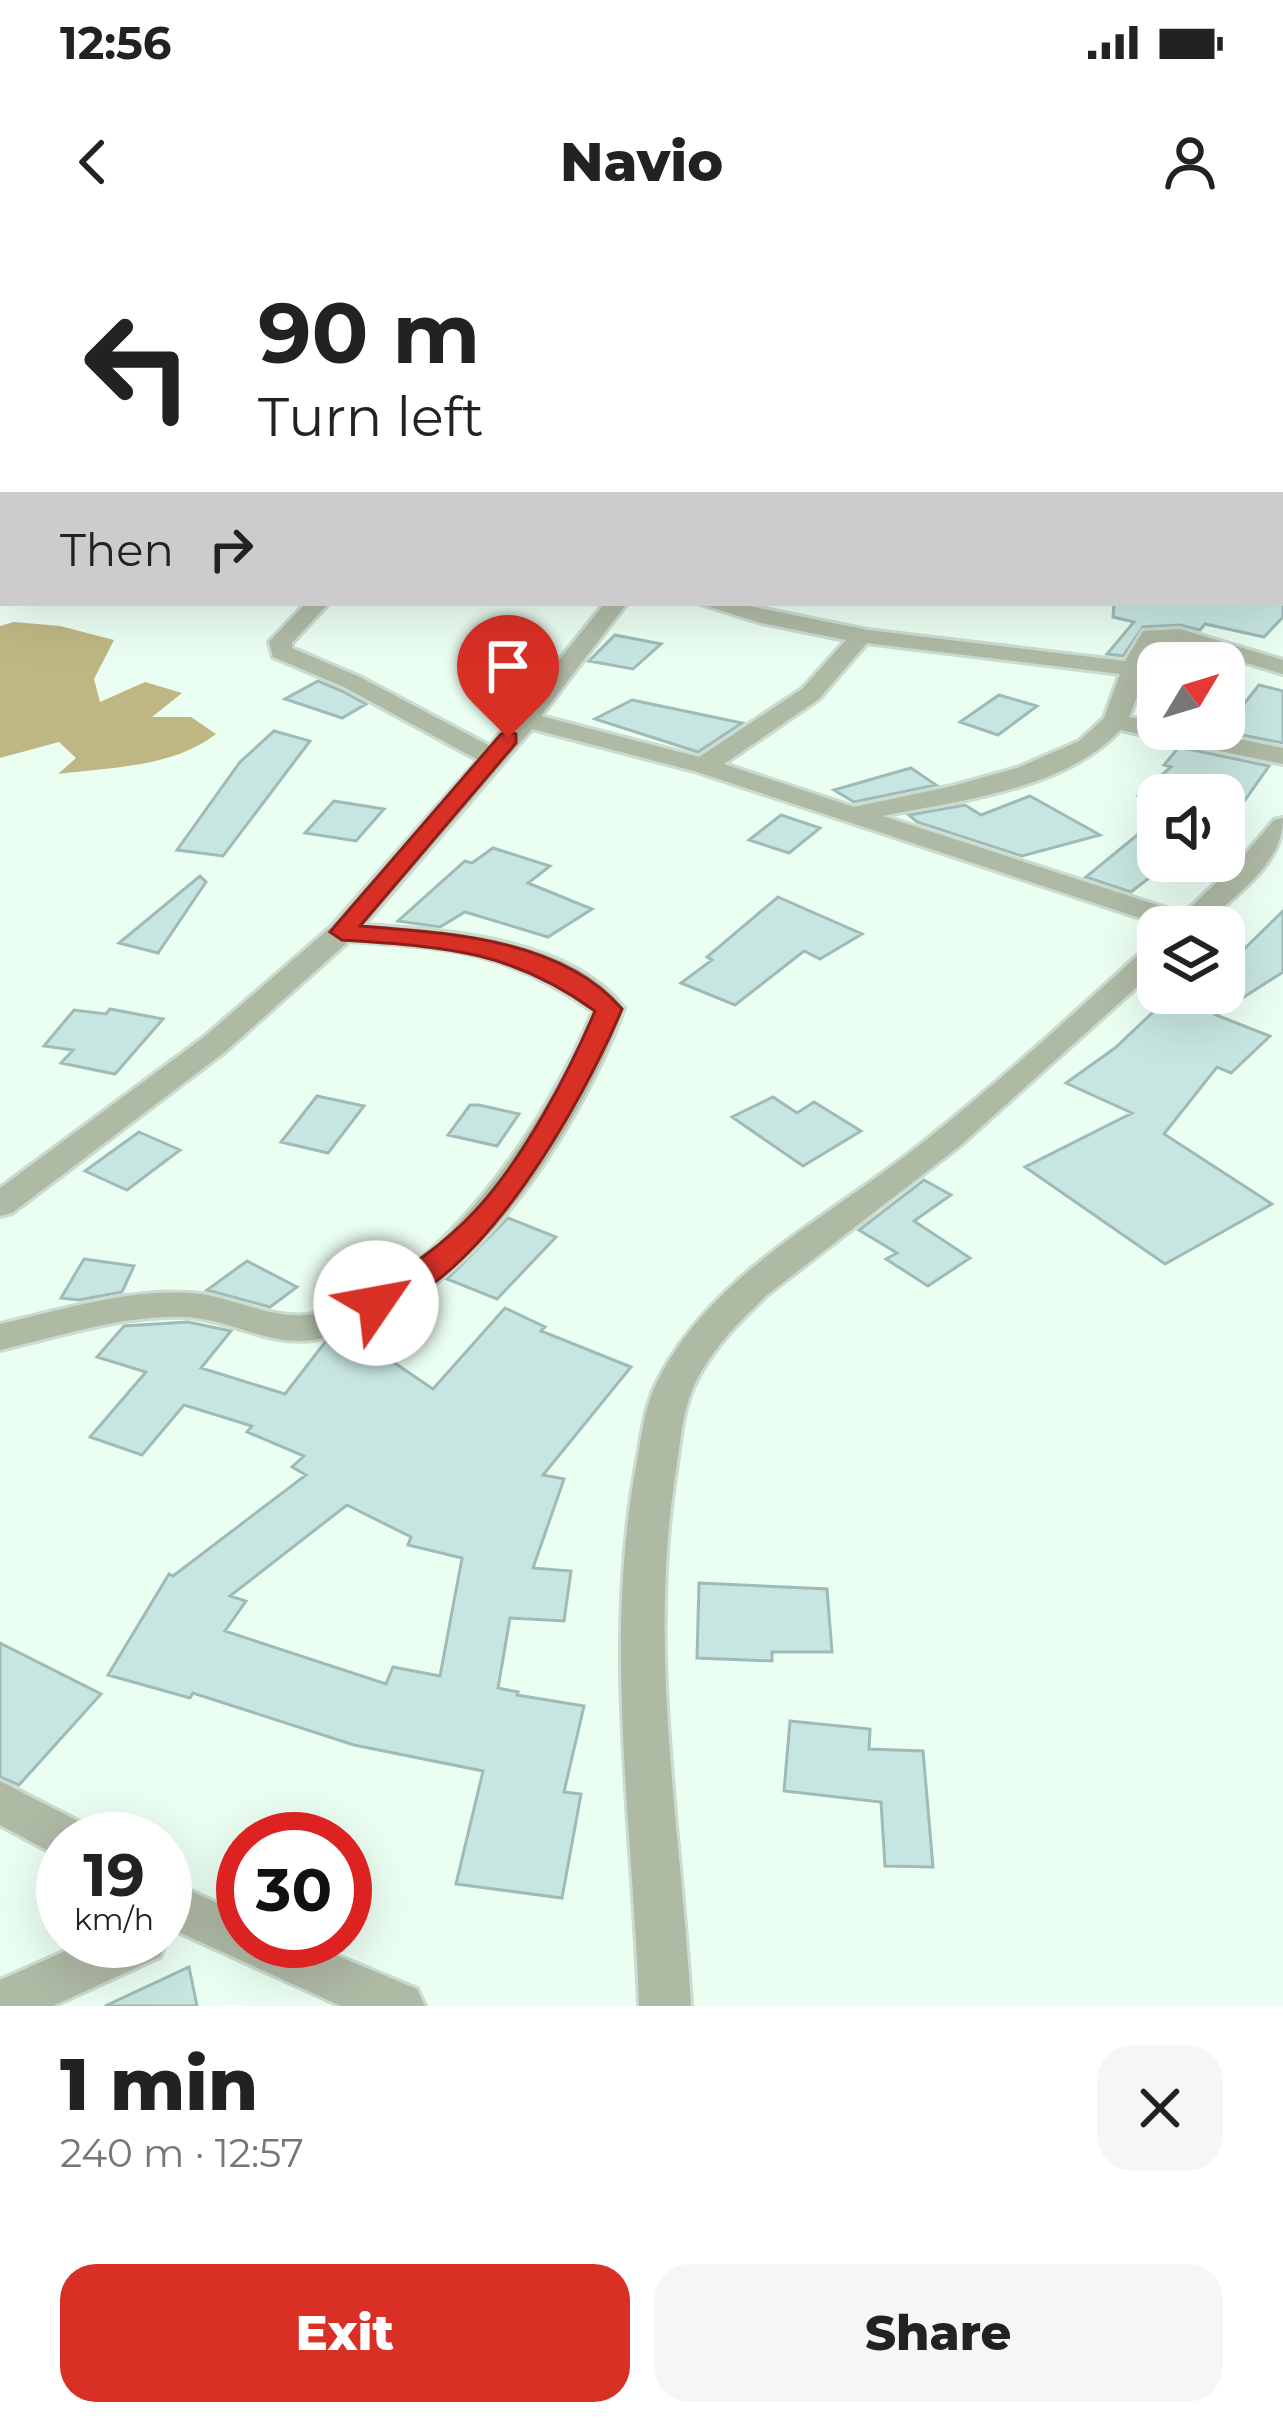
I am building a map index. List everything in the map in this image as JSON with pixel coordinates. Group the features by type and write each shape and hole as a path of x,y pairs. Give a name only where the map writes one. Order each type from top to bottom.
{"street":[{"path":"315,606 280,642 281,652 352,682 491,757"},
{"path":"0,1205 215,1044 342,932 526,720 614,606"},
{"path":"719,606 793,627 859,638 1133,669"},
{"path":"851,816 1035,771 1091,746 1114,722 1145,641 1168,634 1283,667"},
{"path":"703,766 790,710 852,651 859,638"},
{"path":"526,720 703,766 1137,910"},
{"path":"1114,722 1283,756"},
{"path":"1208,906 1251,866 1283,826"},
{"path":"0,1336 143,1307 190,1305 233,1312 266,1326 321,1326 376,1303 426,1271 487,1216 577,1083 609,1009 555,972 518,956 445,940 342,932"},
{"path":"664,2006 663,1903 640,1665 646,1513 674,1386 722,1318 802,1246 1013,1087 1137,972"},
{"path":"0,1801 36,1821"},
{"path":"0,2005 82,1968"},
{"path":"308,1968 399,2006"}],"shaded area":[{"path":"14,622 60,626 114,640 94,679 100,702 145,682 182,693 152,717 191,717 216,734 161,760 99,770 58,774 76,758 59,742 0,758 0,626"}],"building":[{"path":"1114,606 1283,606 1283,617 1264,637 1205,624 1200,630 1180,625 1143,627 1123,656 1107,654 1134,622 1113,617"},
{"path":"615,635 661,644 633,669 589,661"},
{"path":"318,681 366,704 342,718 285,699"},
{"path":"1259,685 1283,691 1283,743 1245,736 1245,703"},
{"path":"999,695 1037,706 998,735 960,722"},
{"path":"632,700 742,723 698,752 595,719"},
{"path":"274,731 310,741 223,856 177,850 240,762"},
{"path":"1176,750 1193,750 1269,766 1245,800 1245,774 1163,774 1171,767 1164,765"},
{"path":"911,768 936,785 854,802 834,790"},
{"path":"1030,796 1100,835 1022,856 917,822 909,815 965,805 981,815"},
{"path":"334,801 384,809 356,841 305,833"},
{"path":"781,815 820,828 789,853 749,840"},
{"path":"1137,835 1137,882 1144,882 1131,892 1086,877"},
{"path":"493,848 550,866 528,883 592,909 548,937 465,912 440,927 398,921 465,861 472,863"},
{"path":"200,876 206,882 158,953 119,943"},
{"path":"778,897 862,934 820,959 804,951 735,1005 681,983 712,960 707,957"},
{"path":"1283,911 1283,972 1245,996 1245,948"},
{"path":"110,1009 163,1019 115,1074 61,1063 73,1050 44,1046 74,1010 106,1014"},
{"path":"1151,1014 1218,1014 1270,1036 1231,1073 1217,1067 1164,1134 1272,1204 1165,1264 1025,1167 1132,1113 1066,1083 1115,1048"},
{"path":"317,1096 364,1106 328,1153 281,1142"},
{"path":"773,1097 797,1113 814,1102 861,1131 803,1166 732,1117"},
{"path":"470,1105 519,1114 497,1146 448,1135"},
{"path":"139,1132 180,1150 127,1190 85,1171"},
{"path":"924,1180 951,1195 914,1221 970,1258 928,1286 886,1259 897,1253 859,1230"},
{"path":"508,1218 556,1237 497,1299 447,1279"},
{"path":"84,1259 134,1266 122,1292 79,1300 61,1298"},
{"path":"247,1261 297,1287 270,1307 207,1290"},
{"path":"505,1308 545,1327 541,1331 631,1367 543,1475 564,1479 533,1568 571,1571 564,1621 510,1618 498,1688 584,1706 564,1792 581,1794 562,1898 456,1884 483,1771 354,1745 193,1693 190,1698 108,1675 169,1574 173,1576 306,1475 292,1467 304,1456 247,1432 252,1426 184,1405 142,1455 90,1437 146,1372 97,1357 124,1326 188,1322 231,1331 201,1368 285,1394 326,1341 372,1327 380,1329 368,1345 433,1389","holes":["347,1505 411,1537 408,1545 462,1558 440,1676 393,1667 386,1684 225,1631 246,1601 230,1596"]},
{"path":"699,1583 827,1589 832,1652 772,1652 772,1661 697,1658"},
{"path":"0,1643 101,1694 19,1785 0,1777"},
{"path":"790,1721 870,1729 869,1749 923,1751 933,1867 885,1866 881,1802 784,1791"},
{"path":"187,1968 189,1968 197,2006 105,2006"}],"route":[{"path":"376,1303 426,1271 487,1216 577,1083 609,1009 566,978 518,956 445,940 342,932 508,738"}]}
